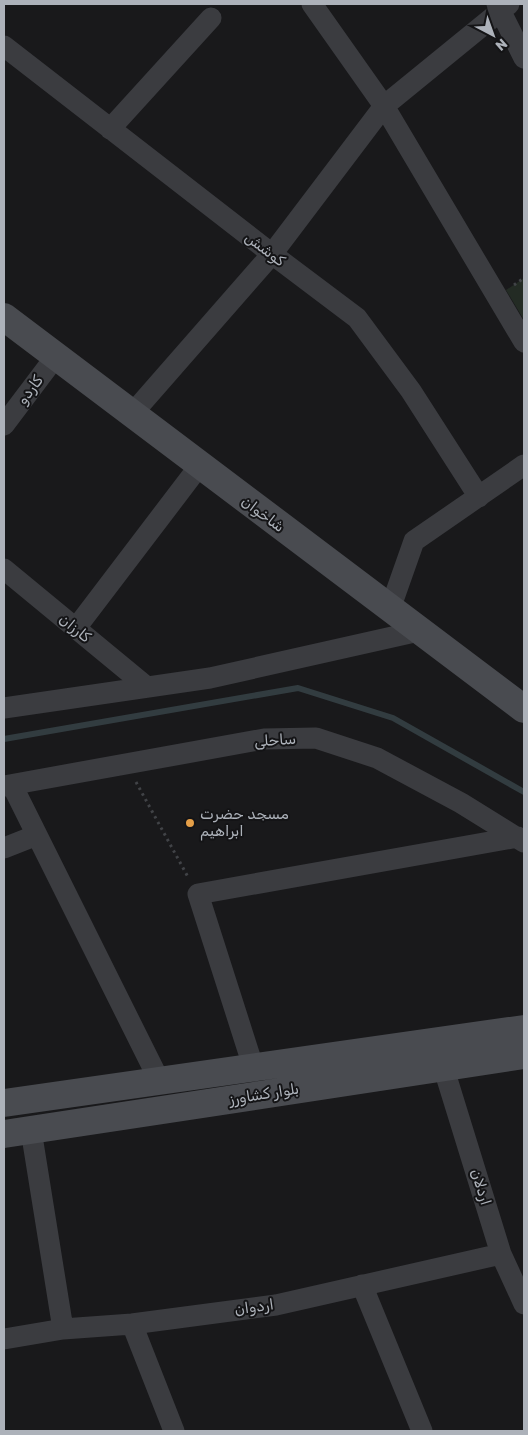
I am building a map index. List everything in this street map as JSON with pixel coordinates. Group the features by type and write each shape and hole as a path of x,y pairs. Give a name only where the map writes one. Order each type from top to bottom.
{"main road":[{"name":"شاخوان","path":"4,317 524,709"},
{"name":"بلوار کشاورز","path":"4,1103 253,1066 524,1029"},
{"name":"بلوار کشاورز","path":"4,1134 524,1055"}],"street":[{"path":"312,4 384,106 524,342"},
{"path":"132,414 272,254 384,106 502,6 524,58"},
{"path":"110,129 211,18"},
{"name":"کوشش","path":"4,46 357,318 412,391 479,497"},
{"name":"کاردو","path":"4,425 56,356"},
{"path":"76,628 200,465"},
{"path":"390,609 414,541 524,465"},
{"name":"کارزان","path":"4,569 147,687"},
{"path":"4,708 210,678 419,630"},
{"name":"ساحلی","path":"8,785 264,739 316,738 377,758 461,803 521,839"},
{"path":"8,785 37,835 159,1080"},
{"path":"4,848 37,835"},
{"path":"253,1066 198,894 521,839"},
{"name":"اردلان","path":"443,1066 502,1254 524,1304"},
{"path":"32,1130 63,1329"},
{"name":"اردوان","path":"4,1339 63,1329 132,1324 276,1305 502,1254"},
{"path":"362,1285 422,1431"},
{"path":"132,1324 174,1431"}],"path":[{"path":"127,764 198,894"}],"shaded area":[{"path":"524,278 524,320 506,290"}],"waterway":[{"path":"4,739 298,688 393,718 524,792"}],"place":[{"name":"مسجد حضرت ابراهیم","path":"190,823"}]}
